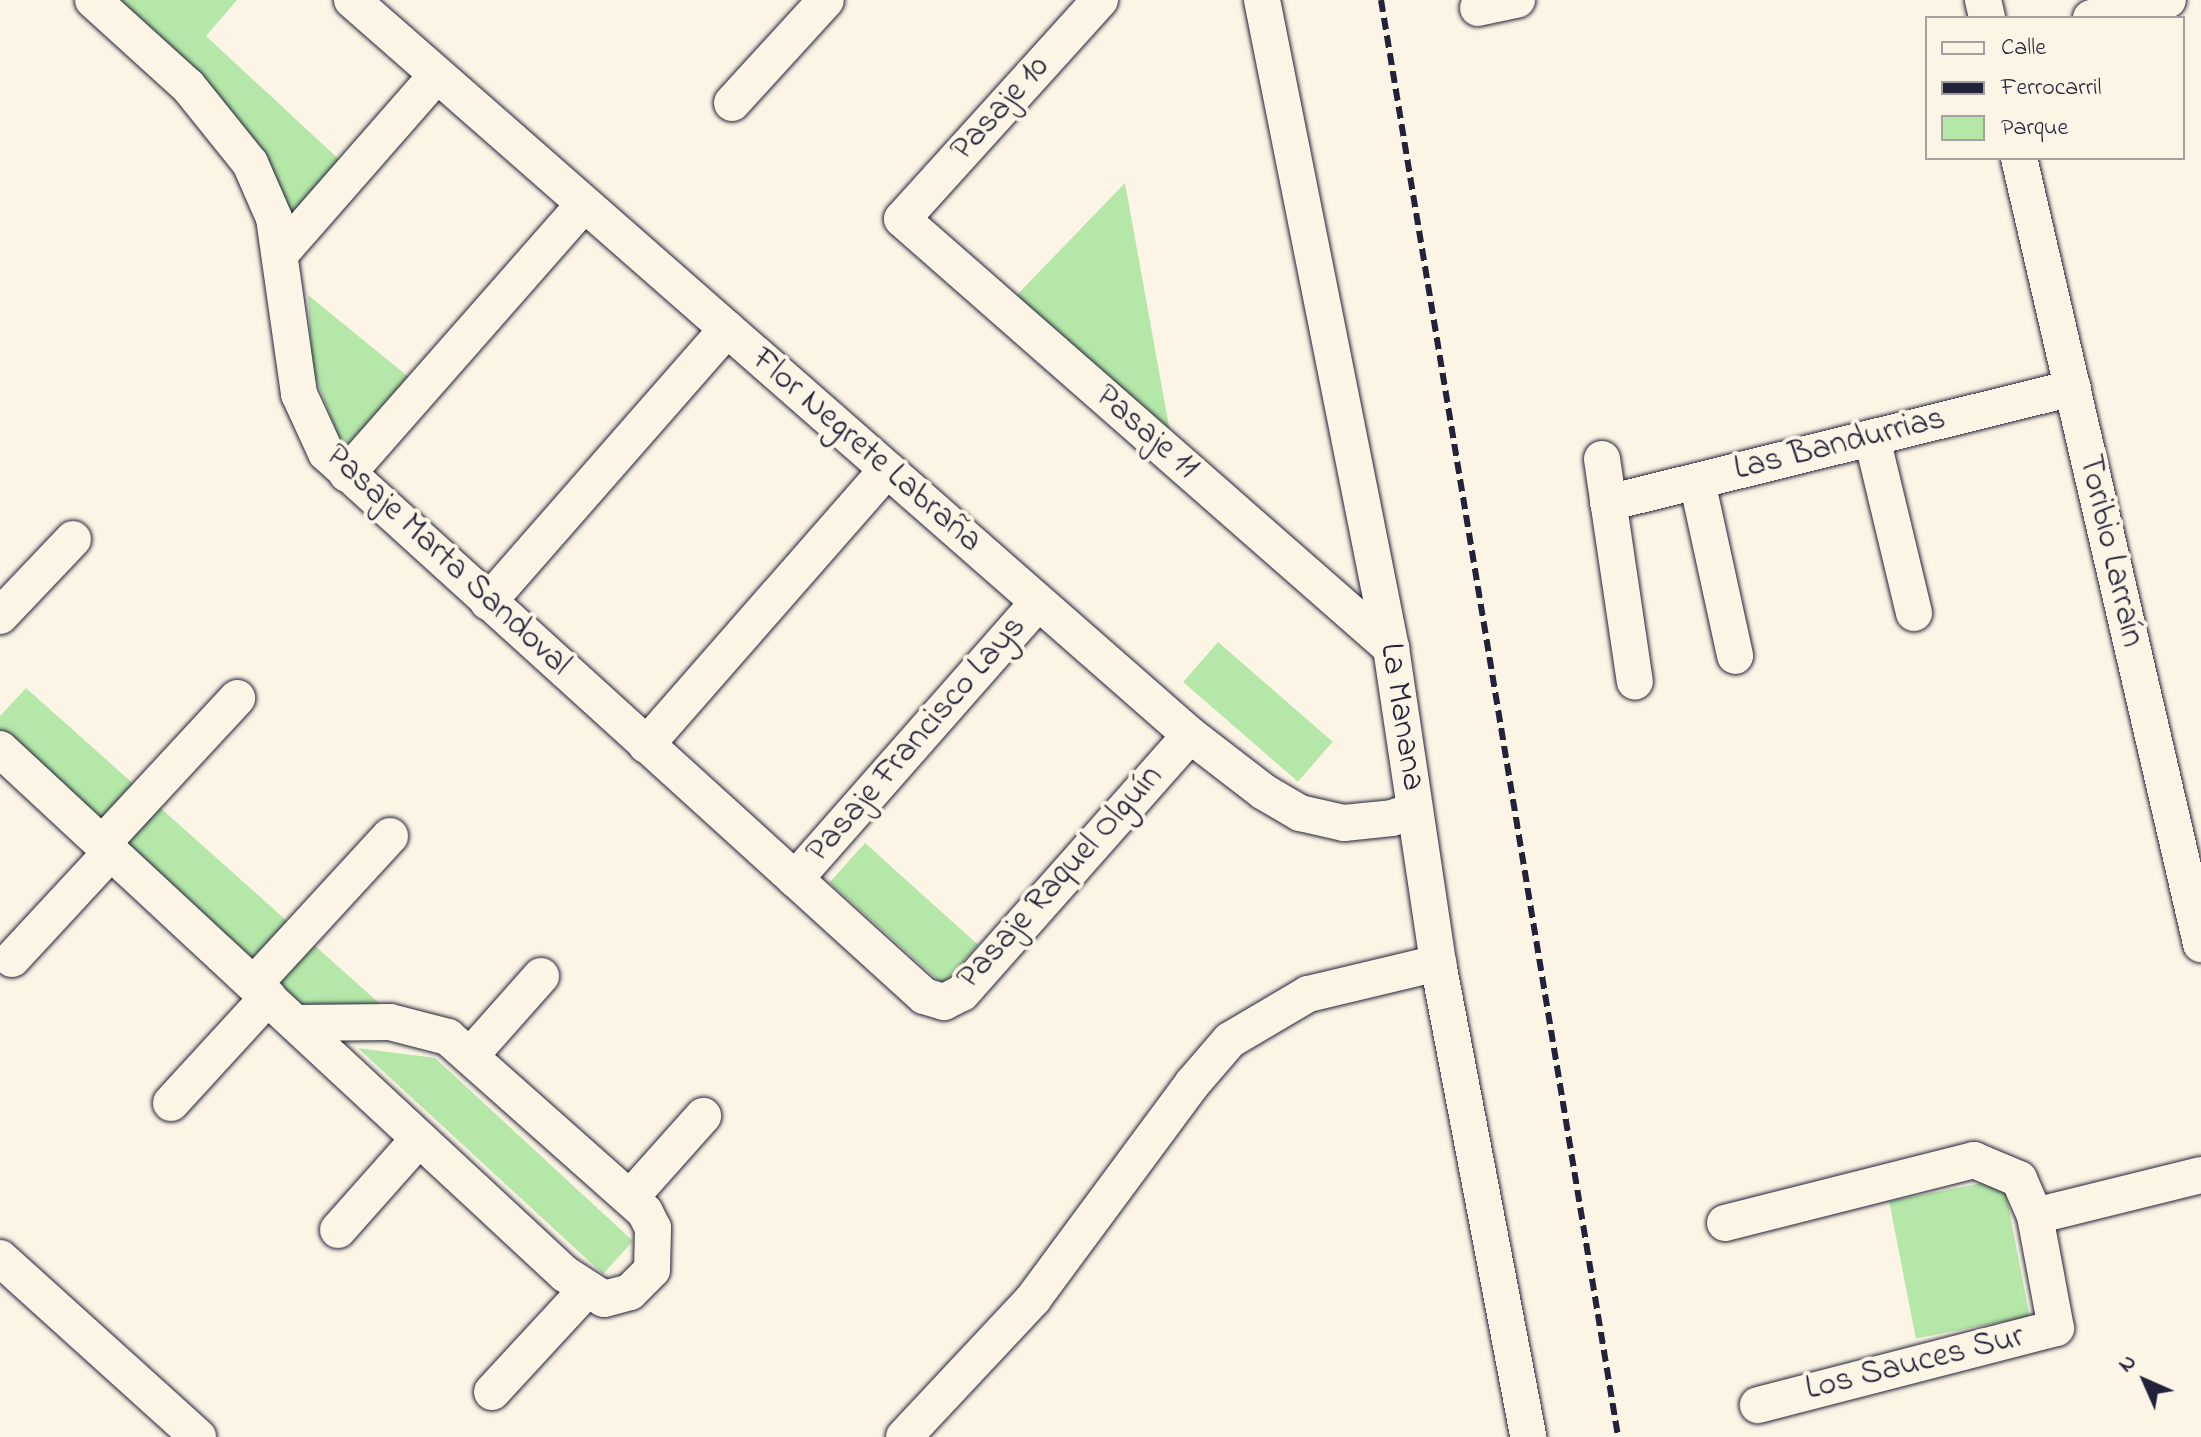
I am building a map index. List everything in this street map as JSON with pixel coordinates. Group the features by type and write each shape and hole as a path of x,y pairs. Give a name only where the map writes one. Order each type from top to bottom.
{"street":[{"name":"Pasaje Marta Sandoval","path":"93,0 188,86 238,142 274,218 282,252 299,394 310,427 347,474 924,996"},
{"name":"Flor Negrete Labraña","path":"352,0 1190,735 1264,792 1300,813 1344,823 1415,810"},
{"path":"732,103 826,0"},
{"name":"Pasaje 10","path":"902,219 1100,0"},
{"name":"La Manana","path":"1262,0 1391,648 1438,963 1528,1437"},
{"path":"1478,8 1517,0"},
{"path":"2100,16 2168,0"},
{"path":"282,252 437,75"},
{"name":"Toribio Larraín","path":"2019,160 2201,944"},
{"path":"347,474 584,204"},
{"name":"Pasaje 11","path":"902,219 1391,648"},
{"path":"488,602 727,329"},
{"name":"Las Bandurrias","path":"1608,503 2073,388"},
{"path":"1872,438 1914,613"},
{"path":"1602,459 1635,682"},
{"path":"646,745 887,470"},
{"path":"1697,481 1735,656"},
{"path":"0,616 73,539"},
{"name":"Pasaje Francisco Lays","path":"795,879 1038,602"},
{"path":"12,959 237,698"},
{"name":"Pasaje Raquel Olguín","path":"924,996 944,1002 962,993 1190,735"},
{"path":"0,749 261,990 417,1141 586,1290 604,1299 630,1292 652,1270 653,1228 630,1198 448,1037 390,1022 296,1023"},
{"path":"171,1103 390,836"},
{"path":"904,1437 1033,1299 1192,1084 1230,1040 1308,994 1438,963"},
{"path":"470,1056 541,976"},
{"path":"630,1198 703,1116"},
{"path":"338,1230 417,1141"},
{"path":"1725,1223 1974,1160 2019,1179 2035,1216 2201,1175"},
{"name":"Los Sauces Sur","path":"1758,1405 2056,1328 2035,1216"},
{"path":"0,1258 198,1437"},
{"path":"492,1392 586,1290"}],"green space":[{"path":"115,0 237,0 206,36 344,164 289,230"},
{"path":"1125,183 1172,443 1010,302"},
{"path":"308,295 411,379 346,455 312,369"},
{"path":"1218,642 1333,742 1298,782 1183,682"},
{"path":"26,688 388,1011 312,1013 0,748 0,716"},
{"path":"865,843 978,945 942,984 830,882"},
{"path":"358,1048 435,1058 633,1241 603,1274"},
{"path":"2003,1179 2030,1316 1916,1339 1889,1201"}],"railway":[{"path":"1381,0 1618,1437"}]}
